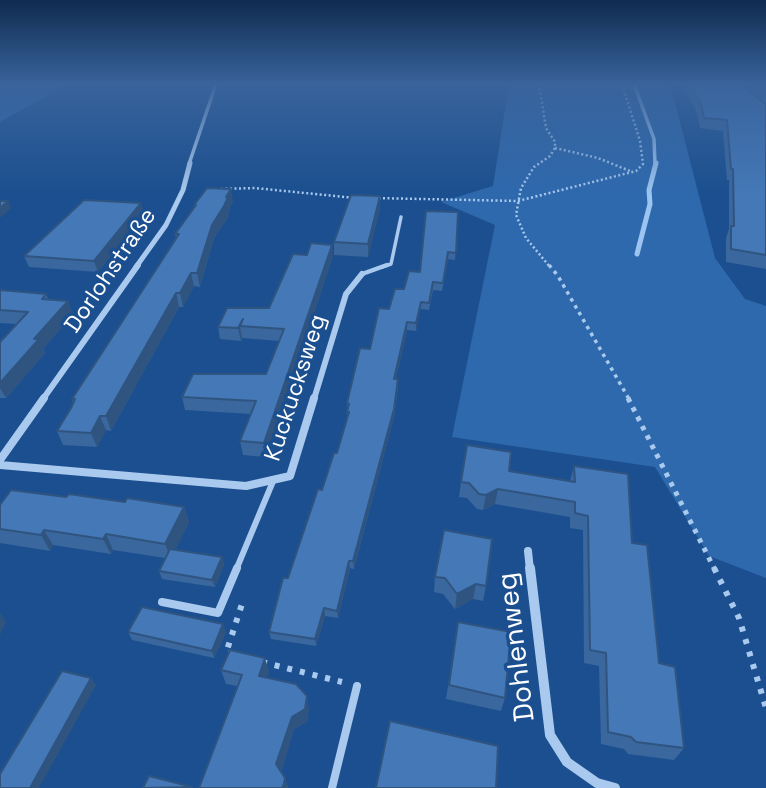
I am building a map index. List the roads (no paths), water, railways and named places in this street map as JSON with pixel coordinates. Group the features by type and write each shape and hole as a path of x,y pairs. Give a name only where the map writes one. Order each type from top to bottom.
{"street":[{"name":"Dorlohstraße","path":"0,463 166,225 183,190 204,121"},
{"name":"Kuckucksweg","path":"0,463 246,486 290,476 346,295 362,274"},
{"name":"Dohlenweg","path":"528,551 550,736 567,762 597,783 614,788"}],"lane":[{"name":"Kuckucksweg","path":"362,274 391,264 401,218"},
{"path":"162,602 218,612 274,480"},
{"path":"331,788 357,685"}],"waterway":[{"path":"647,121 654,139 655,164"},
{"path":"637,254 650,204 649,190 656,163"}]}
